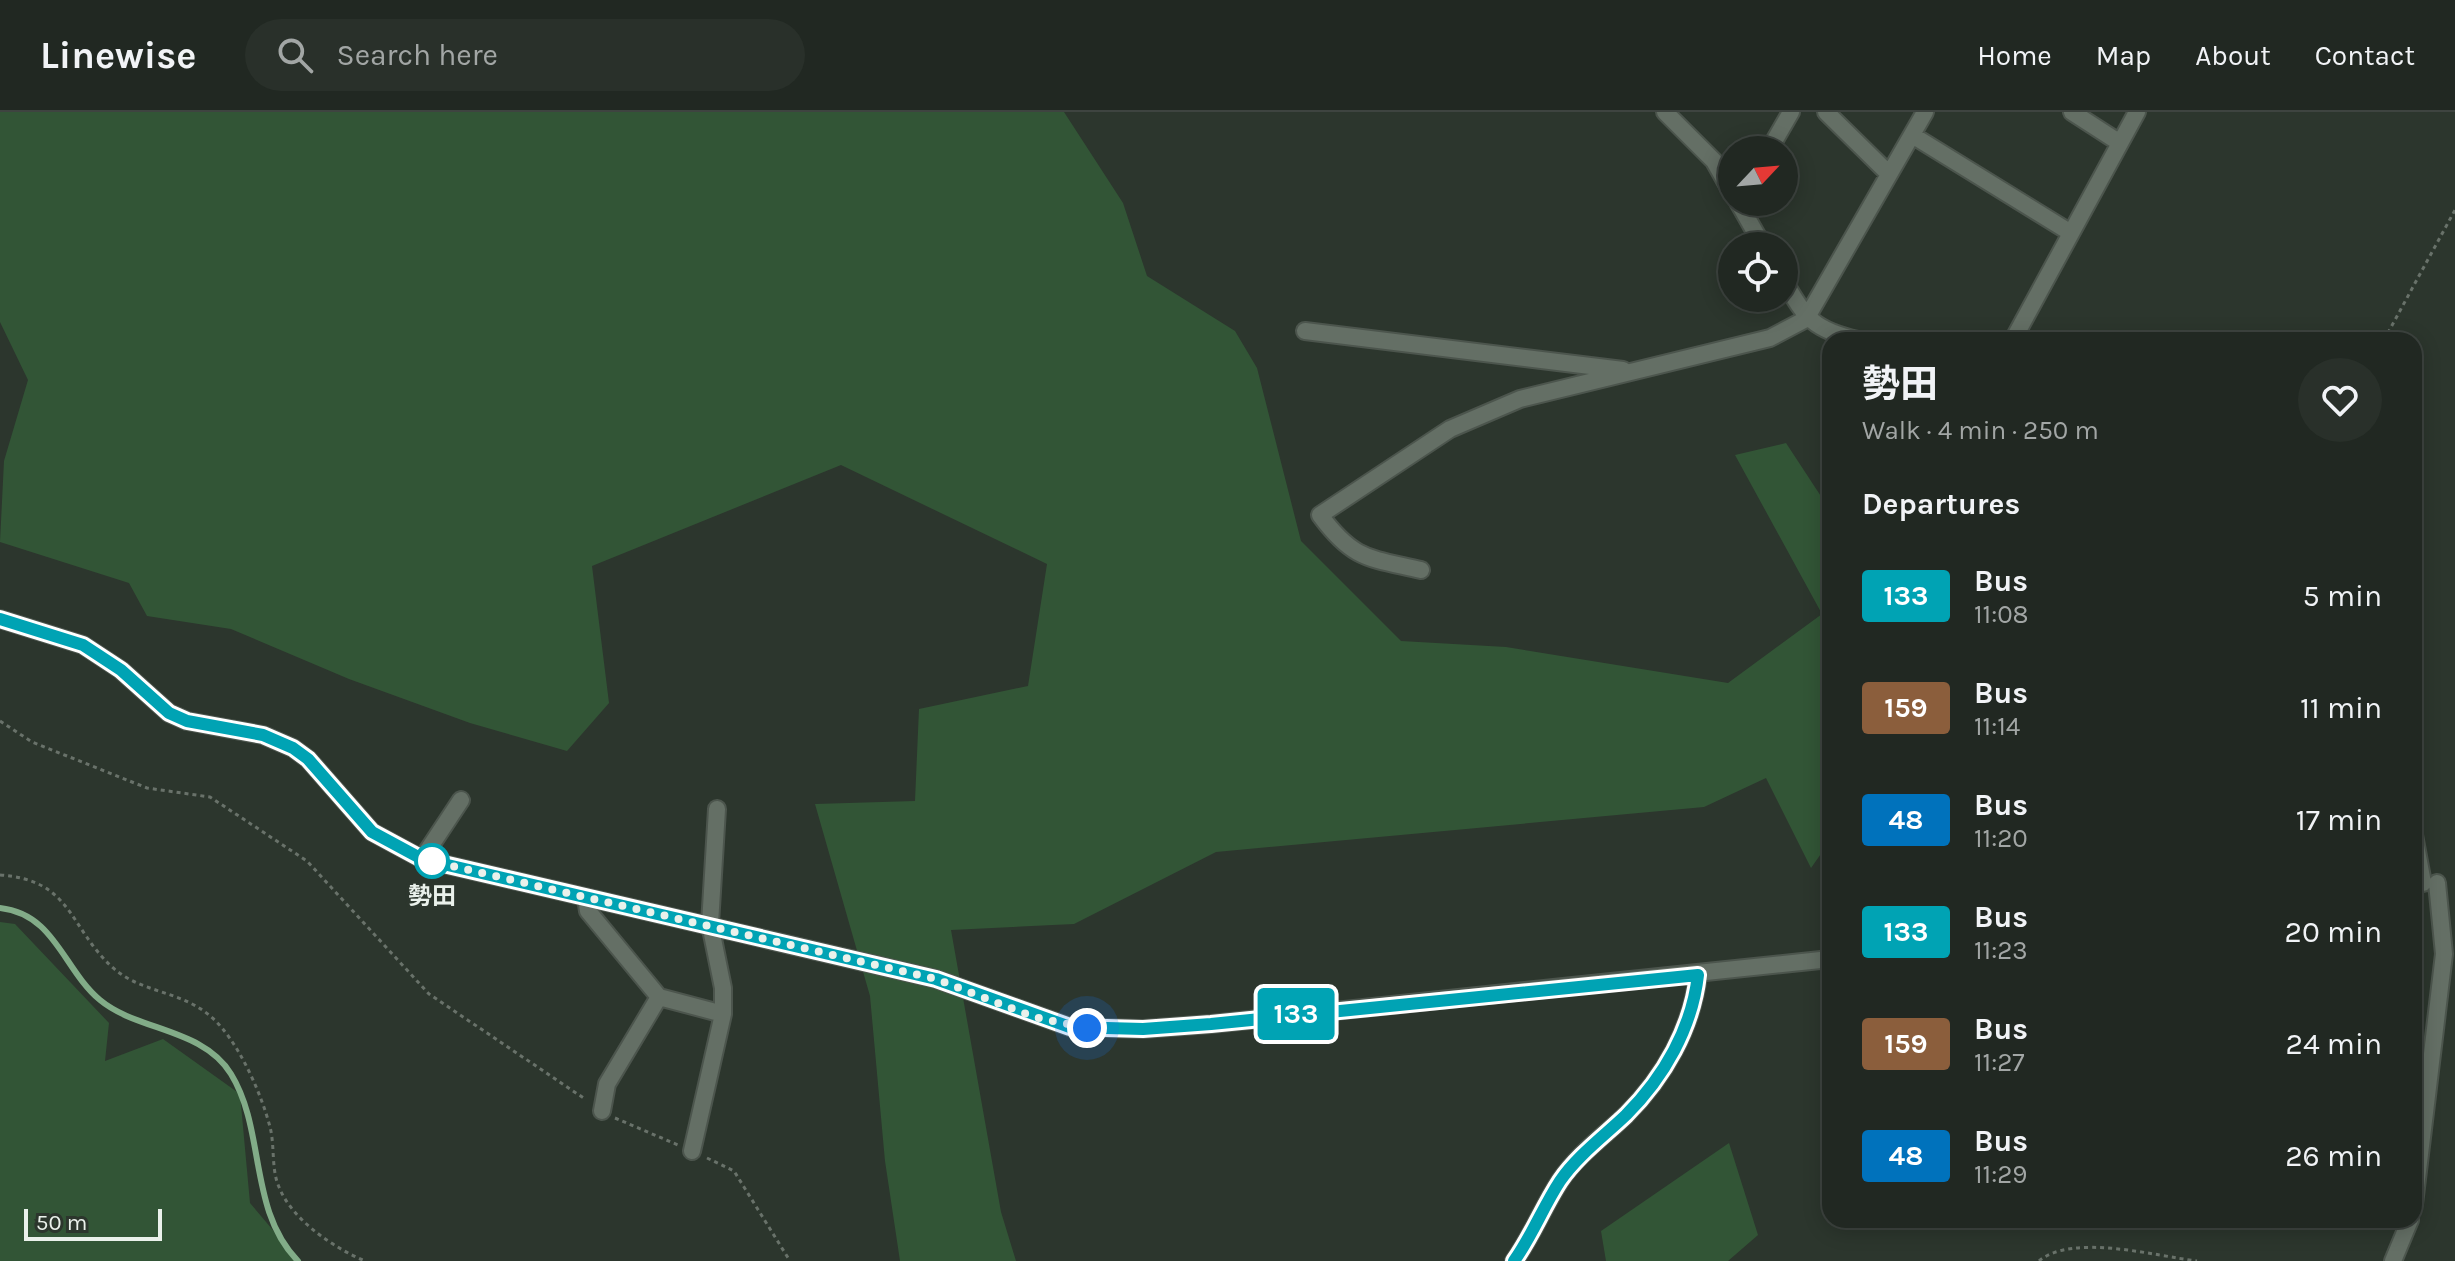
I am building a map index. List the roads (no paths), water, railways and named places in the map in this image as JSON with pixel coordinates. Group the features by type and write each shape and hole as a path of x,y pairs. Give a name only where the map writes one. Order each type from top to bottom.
{"street":[{"path":"1665,112 1718,168"},
{"path":"1777,136 1791,112"},
{"path":"1826,112 1889,174"},
{"path":"1421,570 1361,556 1339,542 1320,515 1450,429 1520,399 1770,338 1806,319 1925,112"},
{"path":"2072,112 2120,143"},
{"path":"2017,332 2137,112"},
{"path":"1912,135 2071,233"},
{"path":"1798,305 1806,319 1827,332"},
{"path":"1305,331 1633,371"},
{"path":"0,619 83,645 121,670 169,713 187,721 263,735 293,748 308,759 372,832 422,859 936,979 1070,1027 1103,1029 1211,1024 1822,960"},
{"path":"422,859 461,800"},
{"path":"692,1151 723,1014 723,988 710,924 717,809"},
{"path":"2422,1137 2444,954 2425,882 2455,881"},
{"path":"586,898 588,911 659,997 723,1014"},
{"path":"1514,1261 1531,1237 1560,1181 1629,1112 1676,1049 1687,1028 1698,975"},
{"path":"602,1111 607,1084 659,997"},
{"path":"2393,1261 2407,1228"}],"waterway":[{"path":"0,908 19,912 46,932 100,1000 132,1018 204,1047 219,1059 242,1096 271,1218 282,1241 298,1261"}],"place":[{"name":"勢田","path":"432,861"}]}
